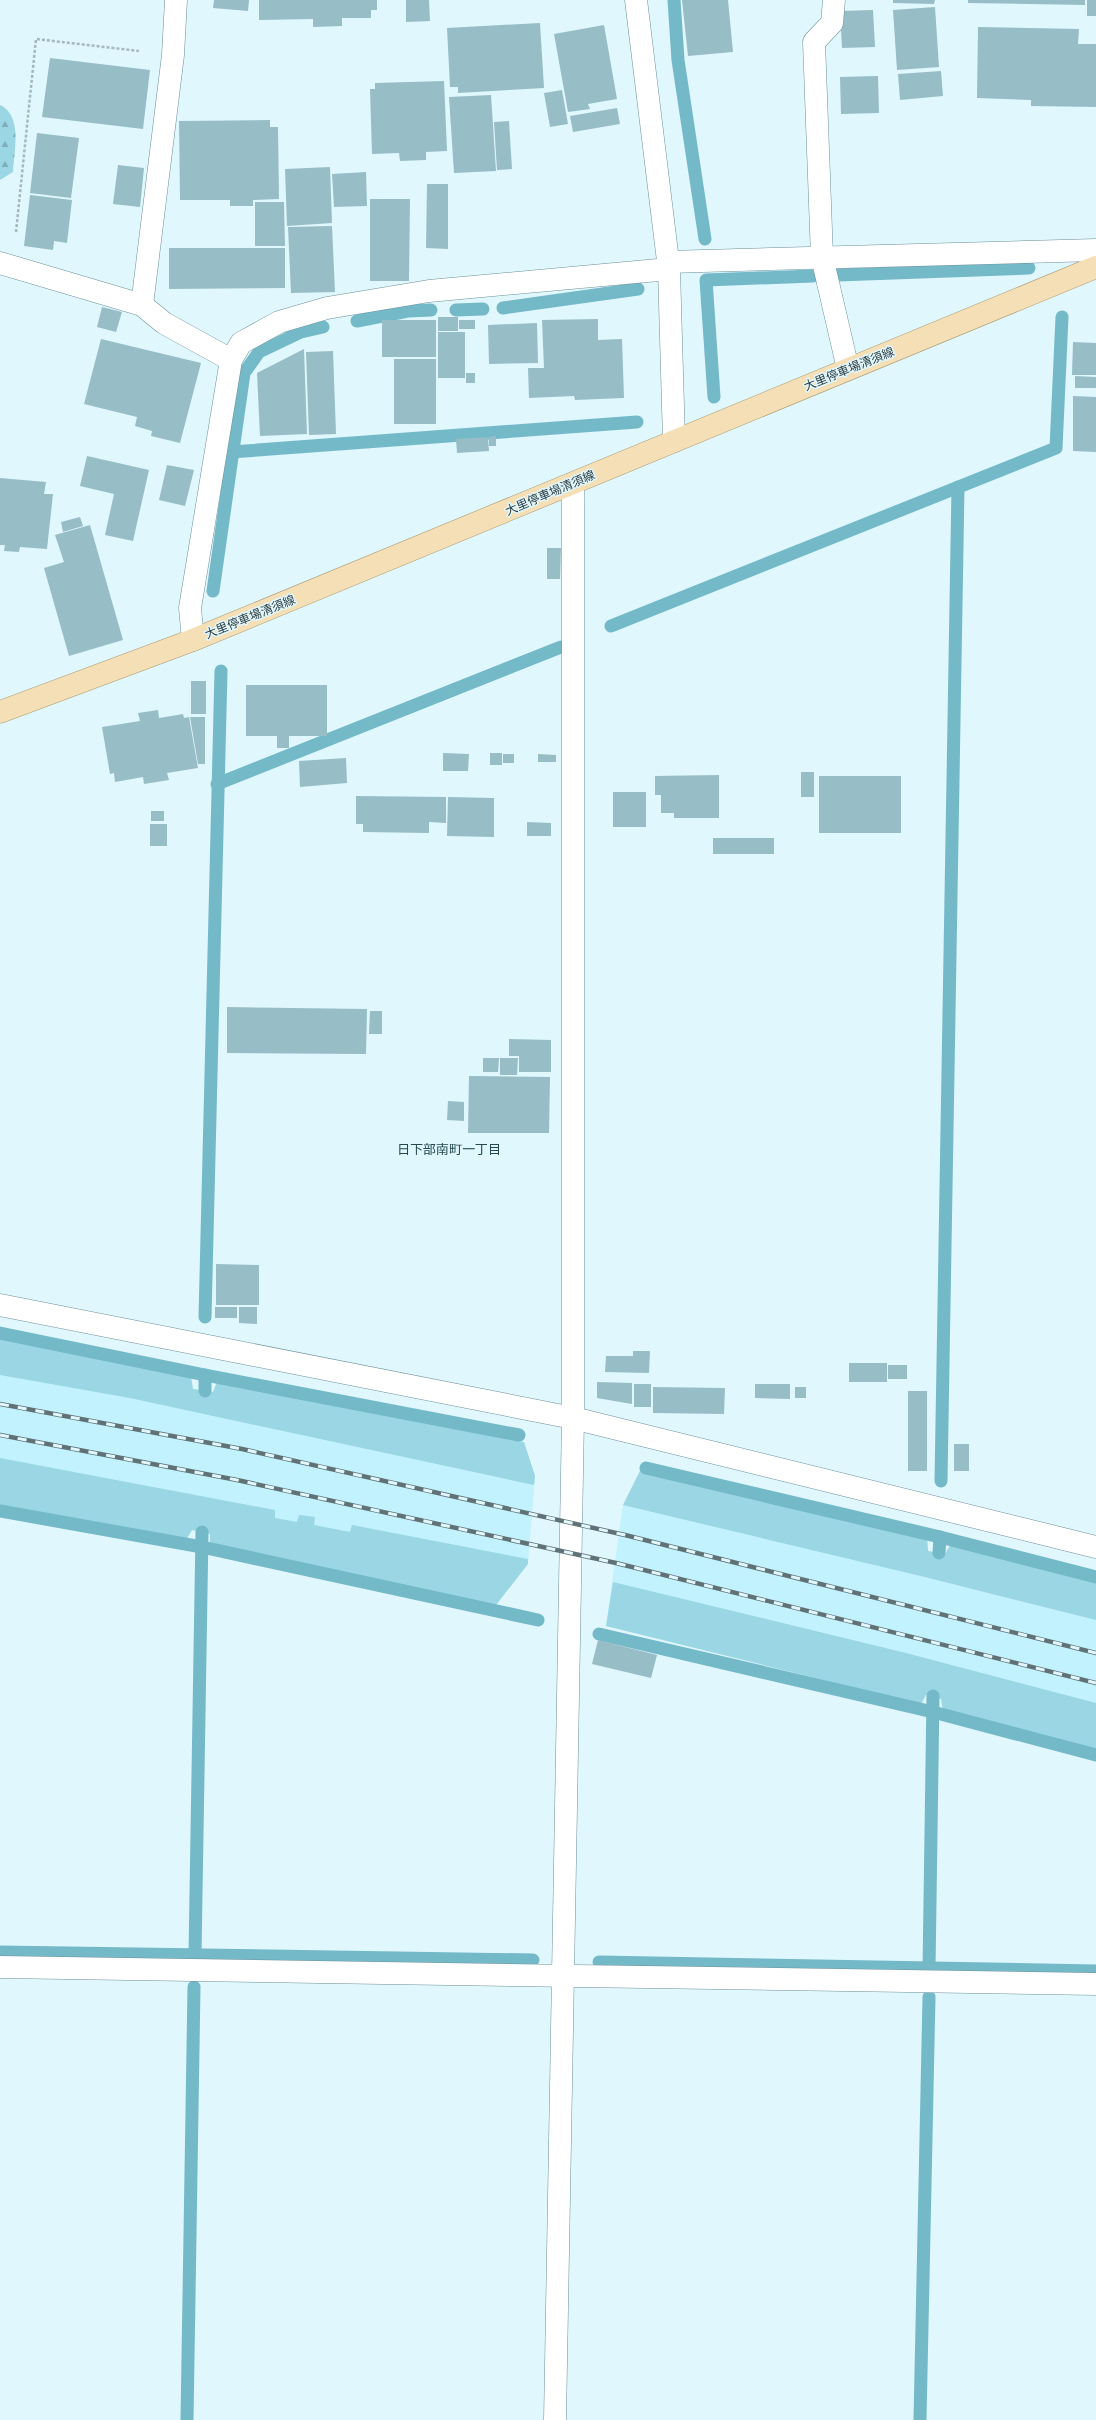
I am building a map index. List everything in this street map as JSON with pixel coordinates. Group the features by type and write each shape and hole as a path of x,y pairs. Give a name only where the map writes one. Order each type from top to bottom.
{"main road":[{"name":"大里停車場清須線","path":"0,712 193,640 1096,267"}],"street":[{"path":"142,305 173,55 176,0"},
{"path":"636,0 668,266 674,441"},
{"path":"834,0 832,22 814,42 822,257 848,369"},
{"path":"193,640 190,608 231,360 241,343 279,322 327,308 429,291 668,266 822,257 1096,250"},
{"path":"6,265 142,305 164,323 231,360"},
{"path":"555,2420 573,1418 573,484"},
{"path":"0,1305 573,1418 1096,1547"},
{"path":"0,1967 1096,1984"}],"path":[{"path":"6,265 36,40 173,55"}],"shaded area":[{"path":"0,1338 191,1377 193,1389 213,1392 217,1382 524,1442 535,1476 528,1564 496,1605 210,1546 210,1534 192,1530 186,1540 0,1505"},
{"path":"641,1469 927,1537 928,1551 945,1554 951,1544 1096,1581 1096,1749 943,1711 941,1699 933,1696 926,1695 921,1704 606,1626 623,1505"}],"green space":[{"path":"0,105 7,110 12,117 16,135 13,172 0,180"},
{"path":"0,1338 191,1377 193,1389 213,1392 217,1382 524,1442 535,1476 534,1485 130,1398 0,1375"},
{"path":"0,1458 275,1510 275,1518 297,1522 299,1515 315,1517 314,1525 350,1532 352,1525 528,1559 528,1564 496,1605 210,1546 210,1534 192,1530 186,1540 0,1505"},
{"path":"641,1469 927,1537 928,1551 945,1554 951,1544 1096,1581 1096,1620 925,1577 623,1505"},
{"path":"613,1582 906,1653 1096,1703 1096,1749 943,1711 941,1699 926,1695 921,1704 606,1626"}],"building":[{"path":"214,0 249,0 248,11 213,8"},
{"path":"259,0 377,0 377,10 371,10 371,18 342,18 342,26 313,27 313,19 259,20"},
{"path":"406,0 429,0 430,21 406,22"},
{"path":"682,0 728,0 733,52 688,56"},
{"path":"893,0 935,0 934,4 893,3"},
{"path":"968,0 1085,0 1085,5 968,3"},
{"path":"1087,0 1096,0 1096,16 1087,16"},
{"path":"935,7 939,67 897,70 893,10"},
{"path":"873,10 875,47 842,48 840,11"},
{"path":"540,23 544,88 458,93 458,87 450,87 447,28"},
{"path":"604,25 617,99 588,104 590,109 568,112 554,34"},
{"path":"978,27 1079,29 1078,44 1096,44 1096,107 1031,106 1031,100 977,98"},
{"path":"50,58 150,70 143,129 42,117"},
{"path":"941,71 943,96 900,100 898,74"},
{"path":"878,76 879,113 841,114 840,77"},
{"path":"444,81 447,151 426,152 426,160 400,161 399,153 372,154 370,89 375,89 375,83"},
{"path":"562,90 568,124 550,127 544,93"},
{"path":"491,95 496,171 454,173 449,97"},
{"path":"617,108 620,124 573,132 570,116"},
{"path":"270,120 270,127 278,127 279,199 253,200 253,206 230,206 230,200 180,200 179,121"},
{"path":"509,121 512,169 497,170 494,122"},
{"path":"37,133 79,138 71,198 30,193"},
{"path":"118,165 144,168 140,207 113,204"},
{"path":"330,167 332,223 287,226 285,169"},
{"path":"366,172 367,206 334,207 332,174"},
{"path":"427,184 448,184 448,249 426,248"},
{"path":"30,195 72,200 67,243 54,241 53,250 24,246"},
{"path":"370,199 410,199 409,281 370,281"},
{"path":"255,202 284,202 285,246 255,246"},
{"path":"332,226 335,292 291,293 288,227"},
{"path":"169,248 285,248 285,288 169,289"},
{"path":"102,307 122,312 116,332 97,327"},
{"path":"438,317 458,317 458,331 438,331"},
{"path":"598,319 598,340 622,339 624,398 575,400 574,396 529,398 528,368 544,368 542,320"},
{"path":"382,320 436,320 436,357 382,357"},
{"path":"459,320 475,320 475,329 459,329"},
{"path":"537,323 538,363 489,364 488,325"},
{"path":"438,332 465,332 465,378 438,378"},
{"path":"101,339 201,363 180,443 151,436 152,431 135,426 137,417 84,404"},
{"path":"1073,342 1096,343 1096,375 1072,375"},
{"path":"304,349 307,434 260,436 257,373"},
{"path":"333,351 336,434 309,435 306,352"},
{"path":"394,359 436,359 436,424 394,424"},
{"path":"466,373 475,373 475,383 466,383"},
{"path":"1075,376 1096,377 1096,388 1075,388"},
{"path":"1073,396 1096,397 1096,452 1073,451"},
{"path":"496,436 496,446 489,446 489,437"},
{"path":"488,437 489,451 457,453 456,439"},
{"path":"87,456 149,470 133,541 105,535 114,494 80,486"},
{"path":"167,465 194,470 185,506 159,500"},
{"path":"0,478 46,482 44,494 53,494 47,549 20,547 19,552 4,551 5,545 0,545"},
{"path":"80,517 83,526 63,532 61,522"},
{"path":"90,525 123,640 69,656 44,568 64,562 55,535"},
{"path":"547,548 561,548 560,579 547,579"},
{"path":"191,681 206,681 206,714 191,714"},
{"path":"246,685 327,685 327,736 246,736"},
{"path":"158,710 159,718 183,714 184,718 189,717 198,768 167,773 169,780 144,784 143,777 115,782 114,773 110,774 102,727 140,721 138,713"},
{"path":"190,717 205,717 205,764 198,764"},
{"path":"277,736 289,736 289,748 277,748"},
{"path":"443,753 469,754 468,771 443,771"},
{"path":"490,753 502,753 502,765 490,765"},
{"path":"503,754 514,754 514,763 503,763"},
{"path":"538,754 556,755 556,762 538,762"},
{"path":"346,758 347,783 300,787 299,761"},
{"path":"801,772 814,772 814,797 801,797"},
{"path":"719,775 719,818 674,818 674,813 661,813 661,795 655,795 655,776"},
{"path":"819,776 901,776 901,833 819,833"},
{"path":"613,792 646,792 646,827 613,827"},
{"path":"356,796 446,797 446,823 429,822 429,833 363,832 363,824 356,824"},
{"path":"448,797 494,798 494,837 447,836"},
{"path":"151,811 164,811 164,821 151,821"},
{"path":"527,822 551,823 551,836 527,836"},
{"path":"150,824 167,824 167,846 150,846"},
{"path":"713,838 774,838 774,854 713,854"},
{"path":"227,1007 367,1009 366,1054 227,1053"},
{"path":"370,1011 382,1011 382,1034 369,1034"},
{"path":"509,1039 551,1040 551,1072 519,1072 519,1056 509,1056"},
{"path":"483,1058 499,1058 498,1072 483,1072"},
{"path":"500,1058 518,1058 517,1075 500,1075"},
{"path":"469,1076 550,1077 549,1133 468,1133"},
{"path":"448,1101 464,1102 464,1121 447,1120"},
{"path":"216,1264 259,1265 259,1305 216,1305"},
{"path":"215,1307 237,1307 237,1318 215,1318"},
{"path":"239,1307 257,1307 257,1324 239,1323"},
{"path":"633,1351 650,1351 649,1373 605,1372 606,1356 633,1356"},
{"path":"849,1363 887,1363 887,1382 849,1382"},
{"path":"888,1365 907,1365 907,1379 888,1379"},
{"path":"597,1382 632,1383 632,1404 597,1398"},
{"path":"634,1384 651,1384 651,1407 634,1407"},
{"path":"755,1384 790,1384 790,1399 755,1398"},
{"path":"653,1387 725,1388 724,1414 653,1413"},
{"path":"795,1387 806,1387 806,1398 795,1398"},
{"path":"908,1391 927,1391 927,1471 908,1471"},
{"path":"954,1444 969,1444 969,1471 954,1471"},
{"path":"598,1640 657,1655 651,1678 592,1664"}],"waterway":[{"path":"674,0 678,60 705,239"},
{"path":"838,275 1029,268"},
{"path":"714,397 706,280 813,276"},
{"path":"503,308 638,289"},
{"path":"456,310 483,309"},
{"path":"357,321 408,311 431,310"},
{"path":"611,626 1056,448 1062,317"},
{"path":"213,591 244,373 259,352 301,332 323,327"},
{"path":"231,452 637,422"},
{"path":"941,1481 958,487"},
{"path":"217,784 561,647"},
{"path":"205,1317 221,671"},
{"path":"0,1333 205,1375 519,1435"},
{"path":"205,1375 205,1391"},
{"path":"646,1468 940,1537 1096,1577"},
{"path":"0,1511 202,1547 538,1620"},
{"path":"195,1955 202,1532"},
{"path":"939,1553 940,1537"},
{"path":"599,1634 933,1712 1096,1755"},
{"path":"929,1970 933,1696"},
{"path":"0,1952 533,1960"},
{"path":"599,1962 1096,1971"},
{"path":"187,2420 194,1987"},
{"path":"920,2420 929,1997"}],"railway":[{"path":"0,1404 242,1449 625,1535 1096,1653"},
{"path":"0,1435 237,1480 616,1563 1096,1683"}],"district":[{"name":"日下部南町一丁目","path":"449,1149"}]}
